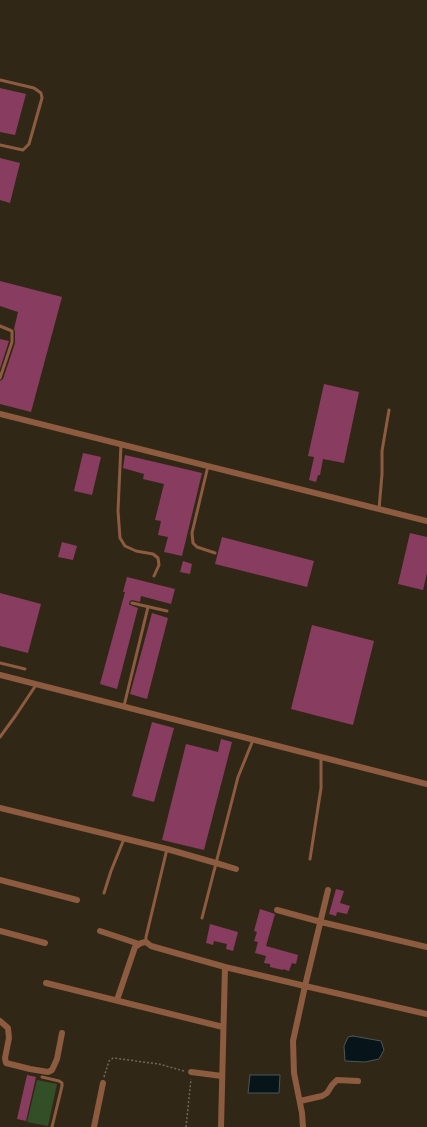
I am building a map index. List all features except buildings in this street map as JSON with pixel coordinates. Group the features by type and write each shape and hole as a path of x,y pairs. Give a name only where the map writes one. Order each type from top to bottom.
{"street":[{"path":"0,414 427,521"},
{"path":"0,676 427,784"},
{"path":"0,808 167,849 236,869"},
{"path":"0,880 77,900"},
{"path":"303,1127 300,1101 294,1073 293,1041 328,890"},
{"path":"277,910 427,947"},
{"path":"0,931 45,943"},
{"path":"100,931 138,944 146,942 151,946 225,967 427,1014"},
{"path":"117,1000 129,962 135,947 138,944"},
{"path":"221,1127 222,1027 225,967"},
{"path":"46,982 222,1027"},
{"path":"0,1021 8,1028 9,1038 3,1063 48,1072 52,1070 57,1059 62,1033"},
{"path":"191,1072 222,1076"},
{"path":"300,1101 322,1096 327,1093 337,1080 358,1081"},
{"path":"94,1127 103,1083"}],"lane":[{"path":"0,80 34,88 41,93 42,98 29,144 23,150 0,144"},
{"path":"0,326 12,331 12,342 0,378"},
{"path":"379,509 382,451 389,410"},
{"path":"121,444 118,511 120,538 125,546 136,551 153,554 158,558 159,564 154,576"},
{"path":"208,466 192,533 193,543 197,547 215,553"},
{"path":"132,603 167,611"},
{"path":"124,707 148,607"},
{"path":"0,663 25,669"},
{"path":"0,737 36,685"},
{"path":"202,918 225,823 238,777 253,740"},
{"path":"310,859 321,788 321,757"},
{"path":"104,893 124,839"},
{"path":"146,942 167,849"},
{"path":"42,1077 62,1083 52,1127"}],"path":[{"path":"103,1083 109,1061 113,1058 159,1064 191,1072 186,1127"}],"green space":[{"path":"37,1080 57,1084 48,1126 27,1122"}],"shaded area":[{"path":"353,1036 381,1041 384,1050 379,1059 365,1062 345,1061 344,1046 348,1037"},
{"path":"250,1075 280,1075 279,1093 248,1093"}]}
